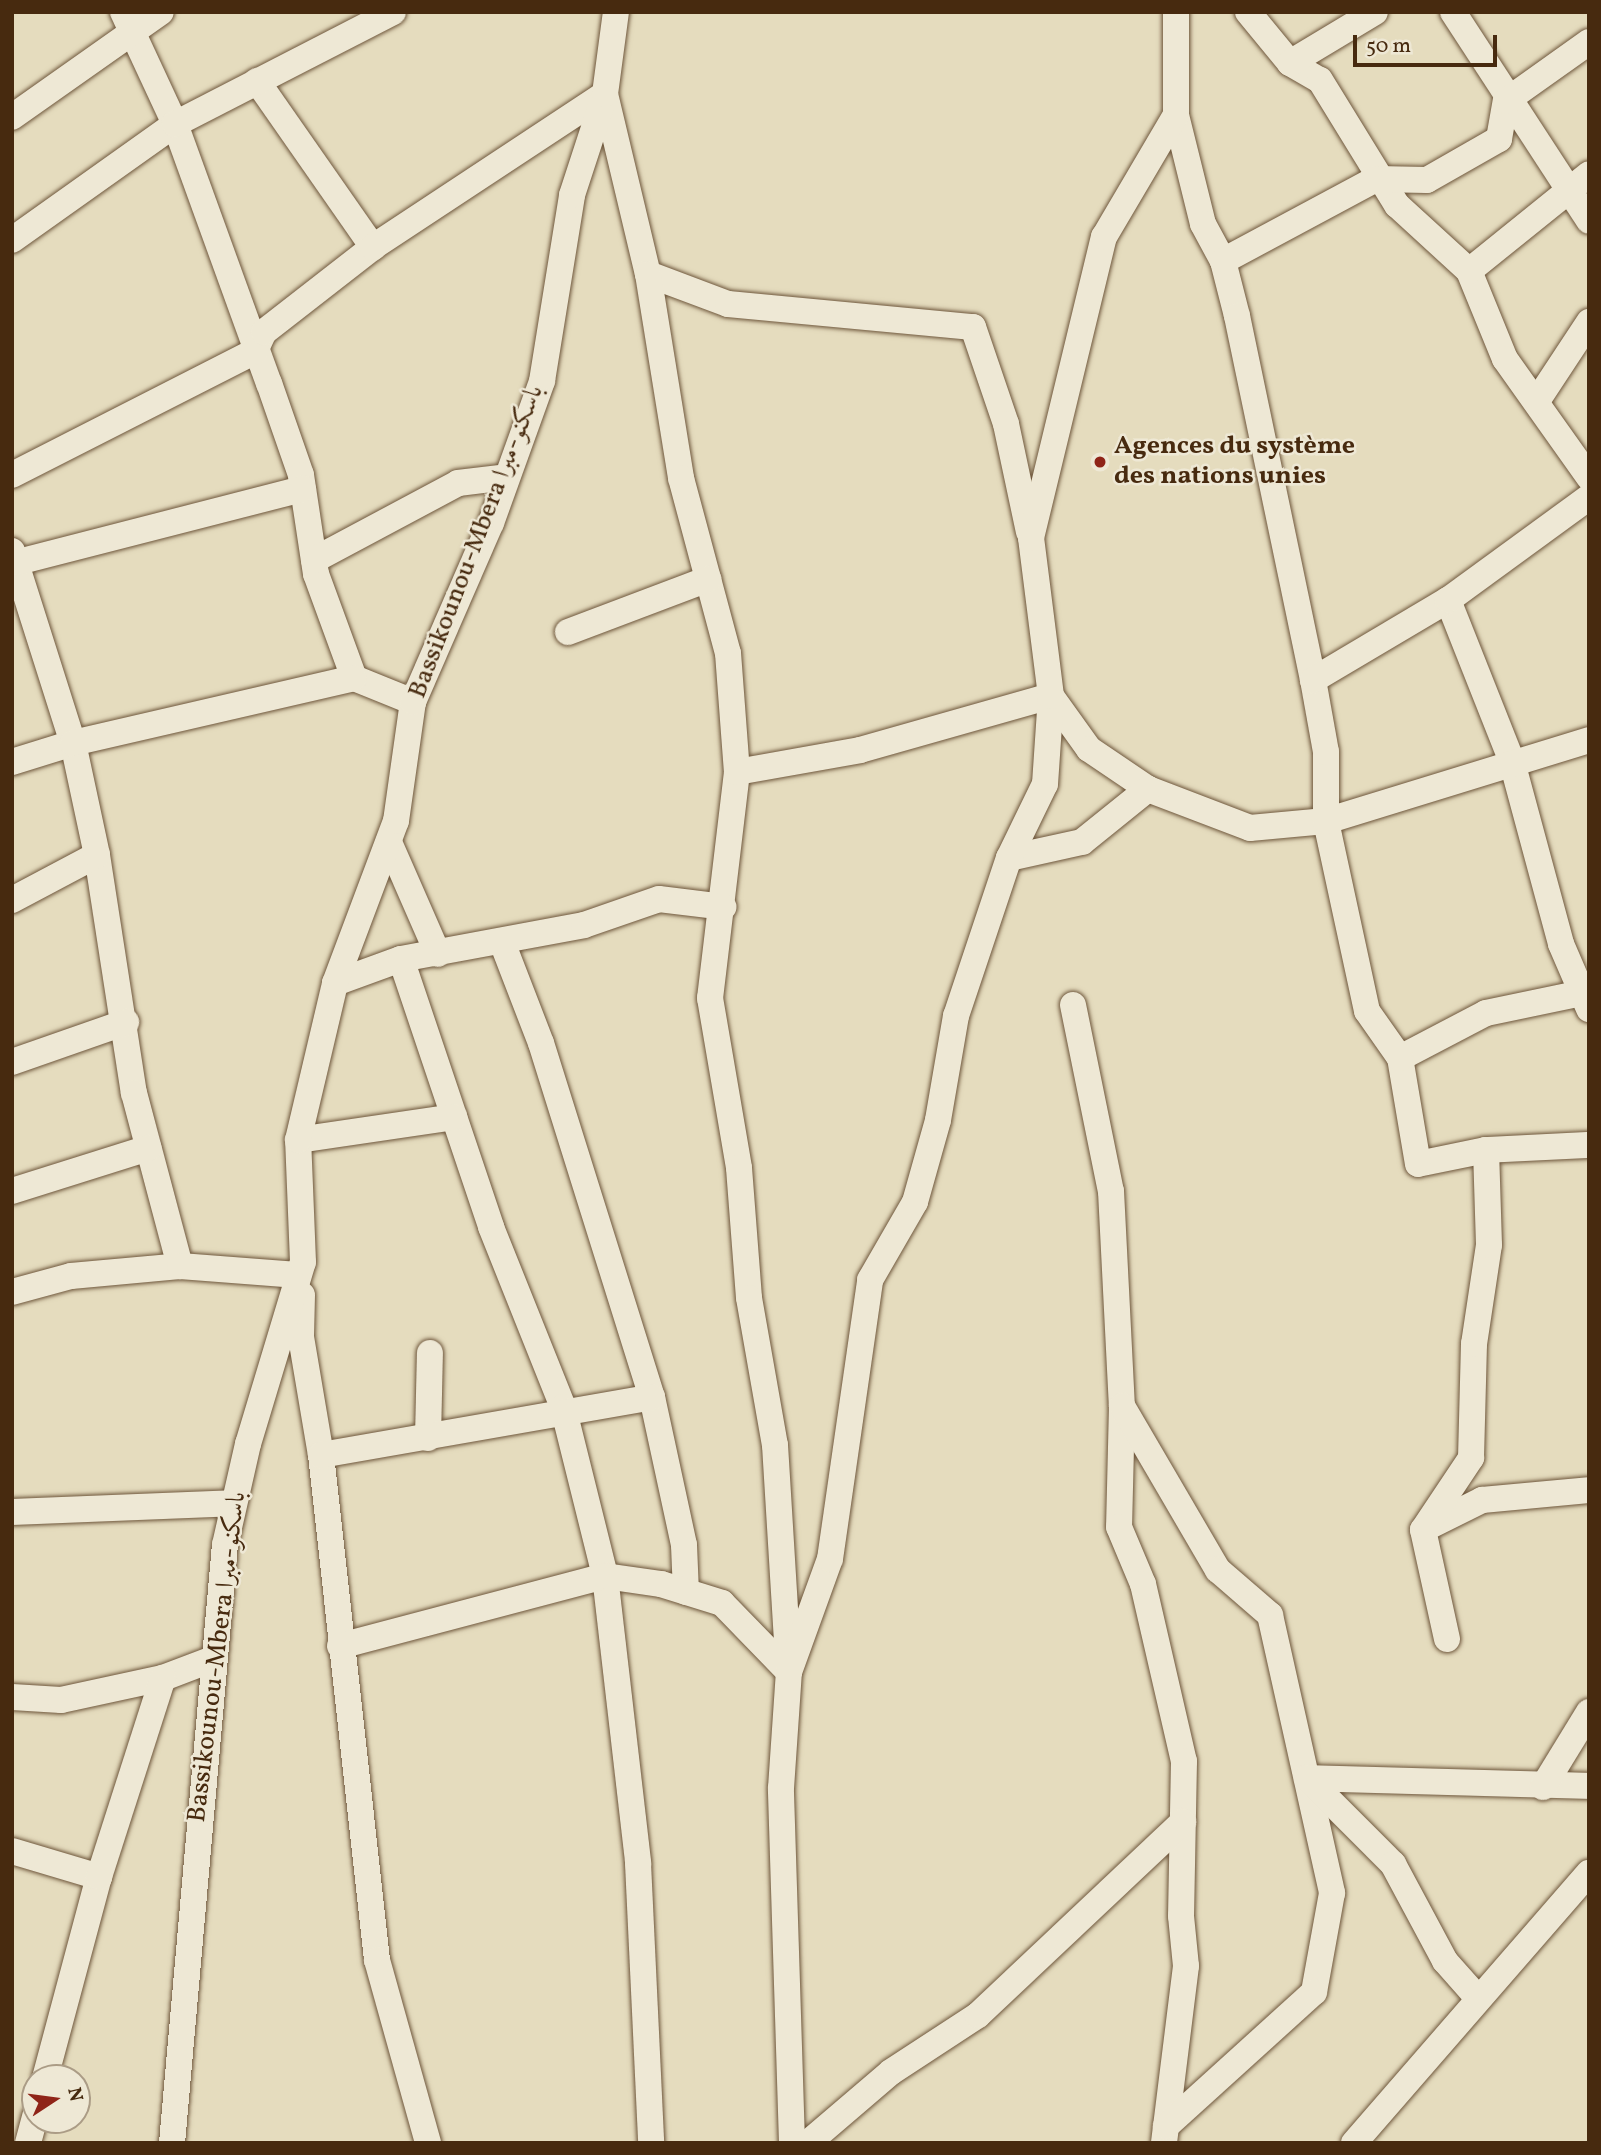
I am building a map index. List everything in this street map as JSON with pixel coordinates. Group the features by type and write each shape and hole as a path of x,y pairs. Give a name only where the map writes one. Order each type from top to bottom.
{"street":[{"path":"12,117 128,23 161,12"},
{"path":"12,240 175,124 393,12"},
{"name":"Bassikounou-Mbera باسكنو-مبرا","path":"172,2143 214,1659 232,1503 300,1268 298,1140 335,983 389,842 414,702 507,477 542,381 572,195 605,94 616,12"},
{"path":"1176,12 1176,115 1203,224 1223,261 1313,680 1326,752 1326,821 1367,1011 1400,1058 1418,1164 1486,1150 1589,1144"},
{"path":"1248,12 1290,63 1320,80 1376,179 1469,271 1505,359 1589,477"},
{"path":"1290,63 1375,12"},
{"path":"1453,12 1506,101 1565,190 1589,221"},
{"path":"128,23 175,124 303,489 314,560 354,678"},
{"path":"1223,261 1376,179 1427,180 1499,139 1506,101 1589,42"},
{"path":"257,81 373,247"},
{"path":"12,475 255,351 264,332 373,247 605,94 648,274 681,478 729,653 737,772 724,907 710,998 739,1168 749,1298 775,1446 789,1672 781,1788 792,2143"},
{"path":"1031,538 1104,237 1176,115"},
{"path":"1469,271 1565,190 1589,174"},
{"path":"648,274 728,304 973,327 1006,424 1031,538 1051,696 1045,784 1009,858 956,1016 938,1120 915,1202 870,1280 830,1559 789,1672"},
{"path":"1537,401 1589,322"},
{"path":"314,560 458,483 507,477"},
{"path":"180,1266 148,1148 97,855 74,743 15,556 303,489"},
{"path":"1313,680 1448,600 1585,509"},
{"path":"568,632 708,579"},
{"path":"1400,1058 1486,1013 1586,1001 1561,944 1512,762 1448,600"},
{"path":"12,762 74,743 354,678 414,702"},
{"path":"737,772 860,750 1051,696"},
{"path":"1051,696 1089,749 1148,789 1250,828 1326,821 1589,740"},
{"path":"1009,858 1082,842 1148,789"},
{"path":"389,842 438,954"},
{"path":"12,900 97,855"},
{"path":"335,983 401,959 584,925 659,899 724,907"},
{"path":"502,942 562,1106 652,1397 684,1545 685,1592"},
{"path":"401,959 454,1117 565,1415 605,1576 638,1863 651,2143"},
{"path":"1073,1005 1108,1160 1122,1406 1119,1527 1143,1584 1172,1698 1184,1761 1186,1966 1165,2134"},
{"path":"12,1062 126,1022"},
{"path":"298,1140 454,1117"},
{"path":"12,1191 148,1148"},
{"path":"1447,1639 1423,1530 1471,1458 1474,1344 1489,1245 1486,1150"},
{"path":"12,1292 71,1276 180,1266 300,1268 301,1337 321,1455 340,1646 377,1959 428,2143"},
{"path":"428,1438 430,1353"},
{"path":"321,1455 565,1415 652,1397"},
{"path":"1122,1406 1217,1570 1270,1615 1332,1893 1314,1992 1165,2134"},
{"path":"1423,1530 1482,1500 1589,1490"},
{"path":"12,1512 232,1503"},
{"path":"340,1646 605,1576 685,1592 722,1603 789,1672"},
{"path":"12,1697 61,1700 163,1678 214,1659"},
{"path":"49,2064 99,1877 163,1678"},
{"path":"1544,1787 1589,1712"},
{"path":"1307,1778 1544,1787 1589,1786"},
{"path":"1307,1778 1394,1864 1445,1961 1476,1996"},
{"path":"808,2143 891,2072 978,2015 1183,1822"},
{"path":"12,1851 99,1877"},
{"path":"1354,2143 1476,1996 1589,1873"}],"place":[{"name":"Agences du système des nations unies","path":"1100,462"}]}
